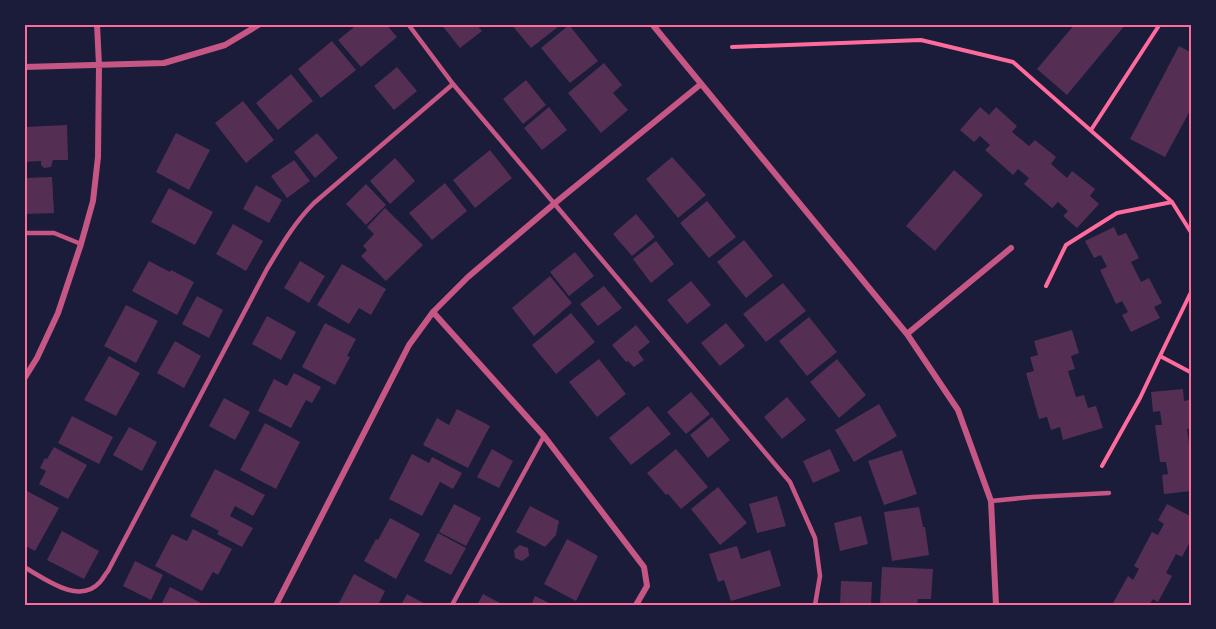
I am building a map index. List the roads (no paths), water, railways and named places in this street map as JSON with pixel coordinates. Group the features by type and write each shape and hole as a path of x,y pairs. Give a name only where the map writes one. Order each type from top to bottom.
{"street":[{"path":"24,380 58,313 93,201 98,157 97,24"},
{"path":"24,67 164,63 225,45 260,24"},
{"path":"652,24 907,334 958,410 991,501 996,605"},
{"path":"276,605 409,345 432,312 468,277 700,84"},
{"path":"907,334 1011,248"},
{"path":"432,312 544,436 644,567 647,586 636,605"}],"lane":[{"path":"408,24 453,84 790,482 814,538 820,576 815,605"},
{"path":"24,567 67,591 83,592 99,584 267,269 300,216 453,84"},
{"path":"24,233 54,233 81,244"},
{"path":"452,605 544,436"},
{"path":"991,501 1109,493"}]}
